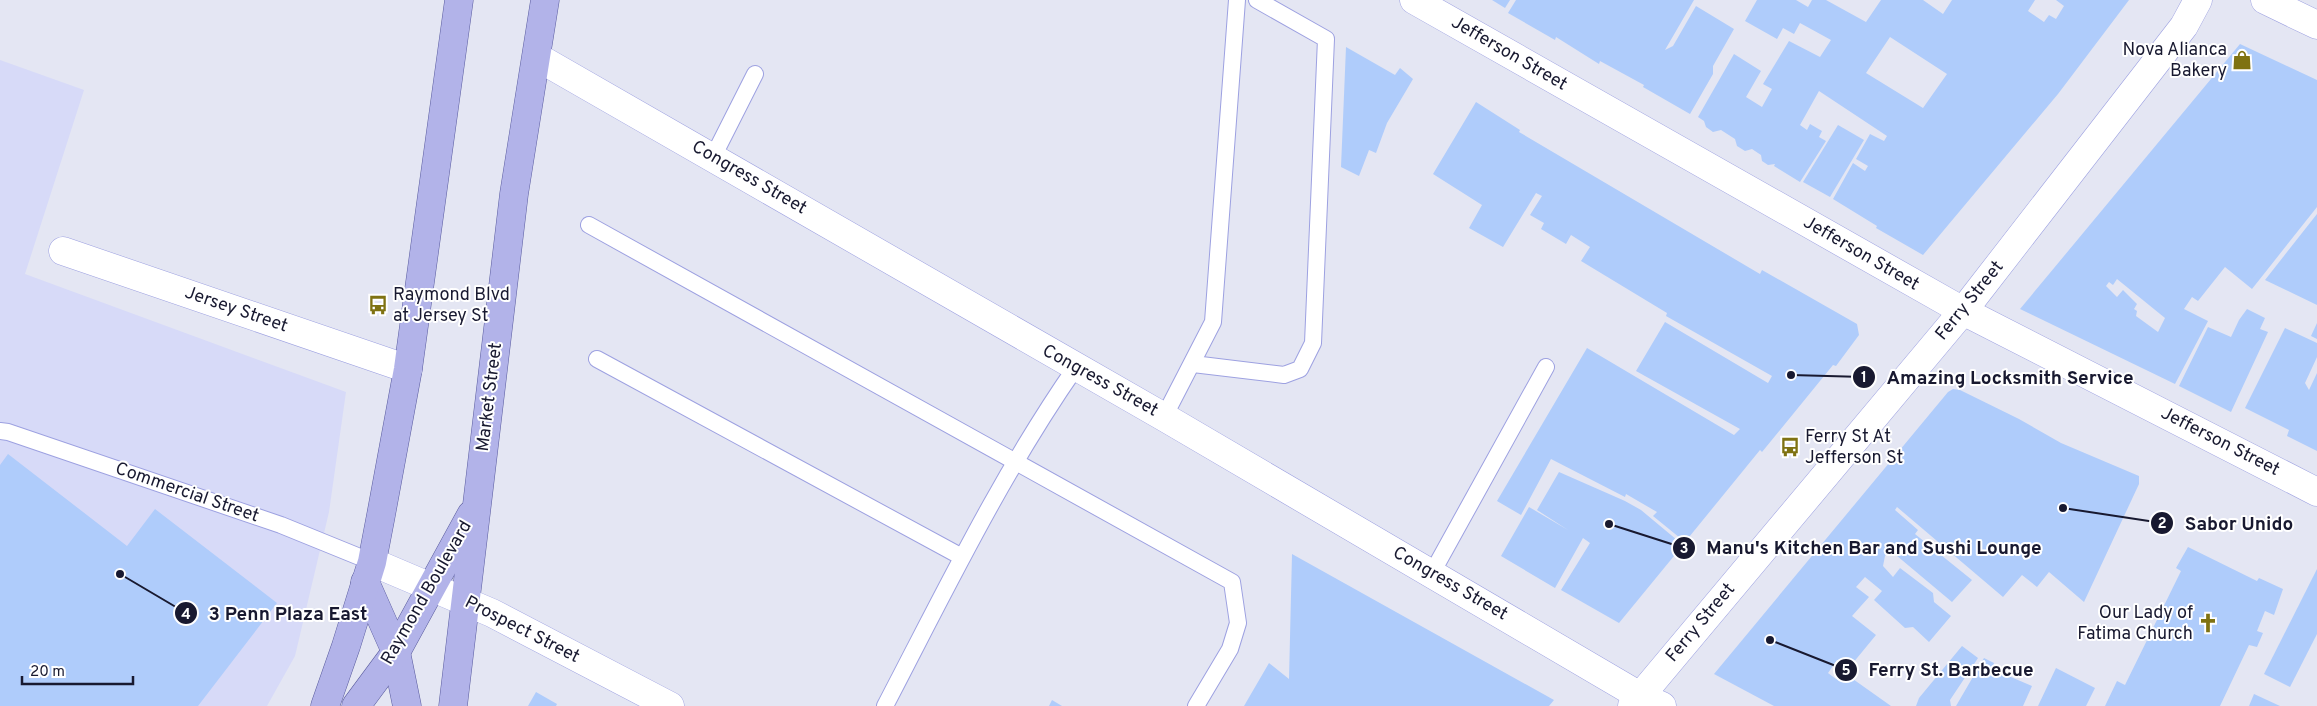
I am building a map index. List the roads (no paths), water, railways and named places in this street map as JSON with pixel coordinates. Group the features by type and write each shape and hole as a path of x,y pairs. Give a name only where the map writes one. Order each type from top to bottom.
{"main road":[{"path":"325,706 346,646 368,572 408,369 459,0"},
{"name":"Market Street","path":"453,706 514,194 545,0"},
{"name":"Raymond Boulevard","path":"356,706 396,652 478,503"},
{"path":"368,572 396,652 407,706"}],"street":[{"name":"Jefferson Street","path":"1414,0 1963,311 2317,492"},
{"name":"Ferry Street","path":"1645,703 1963,311 2184,26 2198,0"},
{"path":"2265,0 2317,25"},
{"name":"Congress Street","path":"537,57 1076,366 1432,573 1645,703"},
{"name":"Jersey Street","path":"64,251 408,369"},
{"name":"Prospect Street","path":"368,572 432,586 466,601 670,706"}],"lane":[{"path":"1164,417 1213,322 1237,0"},
{"path":"1193,364 1284,375 1300,369 1313,343 1326,39 1257,0"},
{"path":"713,157 756,74"},
{"path":"589,225 1014,463 1232,582 1238,623 1230,649 1196,706"},
{"path":"597,359 962,557"},
{"path":"885,706 962,557 1014,463 1043,414 1076,366"},
{"path":"1432,573 1546,367"},
{"name":"Commercial Street","path":"0,431 8,432 281,526 368,572"}],"place":[{"name":"Nova Alianca Bakery","path":"2242,60"},
{"name":"Raymond Blvd at Jersey St","path":"378,305"},
{"name":"Amazing Locksmith Service","path":"1791,375"},
{"name":"Ferry St At Jefferson St","path":"1790,447"},
{"name":"Sabor Unido","path":"2063,508"},
{"name":"Manu's Kitchen Bar and Sushi Lounge","path":"1609,524"},
{"name":"3 Penn Plaza East","path":"120,574"},
{"name":"Our Lady of Fatima Church","path":"2208,623"},
{"name":"Ferry St. Barbecue","path":"1770,640"}]}
